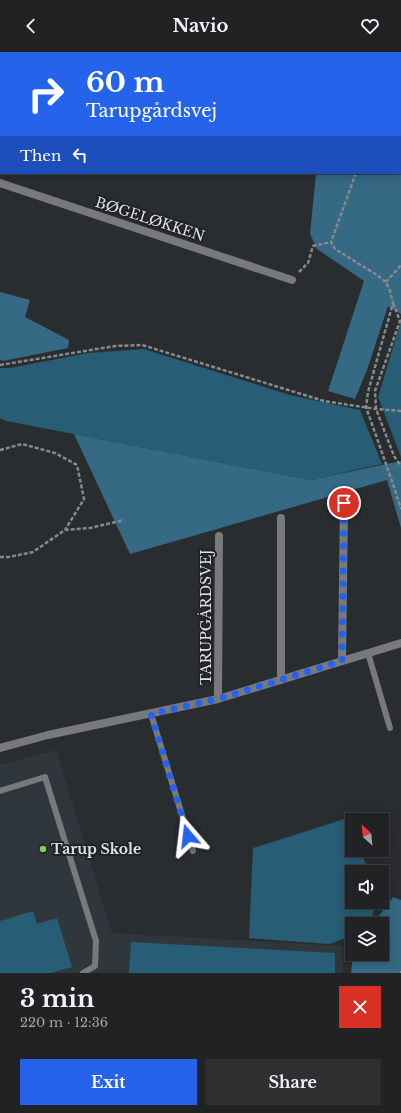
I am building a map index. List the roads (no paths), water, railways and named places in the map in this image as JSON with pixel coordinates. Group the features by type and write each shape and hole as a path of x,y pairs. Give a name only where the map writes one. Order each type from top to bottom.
{"street":[{"name":"BØGELØKKEN","path":"0,183 292,280"},
{"path":"342,661 344,503"},
{"path":"280,680 281,518"},
{"name":"TARUPGÅRDSVEJ","path":"218,699 219,536"},
{"name":"TARUPGÅRDSVEJ","path":"0,748 48,735 218,699 401,643"}],"lane":[{"path":"368,653 390,728"},
{"path":"151,714 193,851"},
{"path":"0,791 45,777 96,941 95,966 83,973"}],"place":[{"name":"Tarup Skole","path":"43,849"}]}
